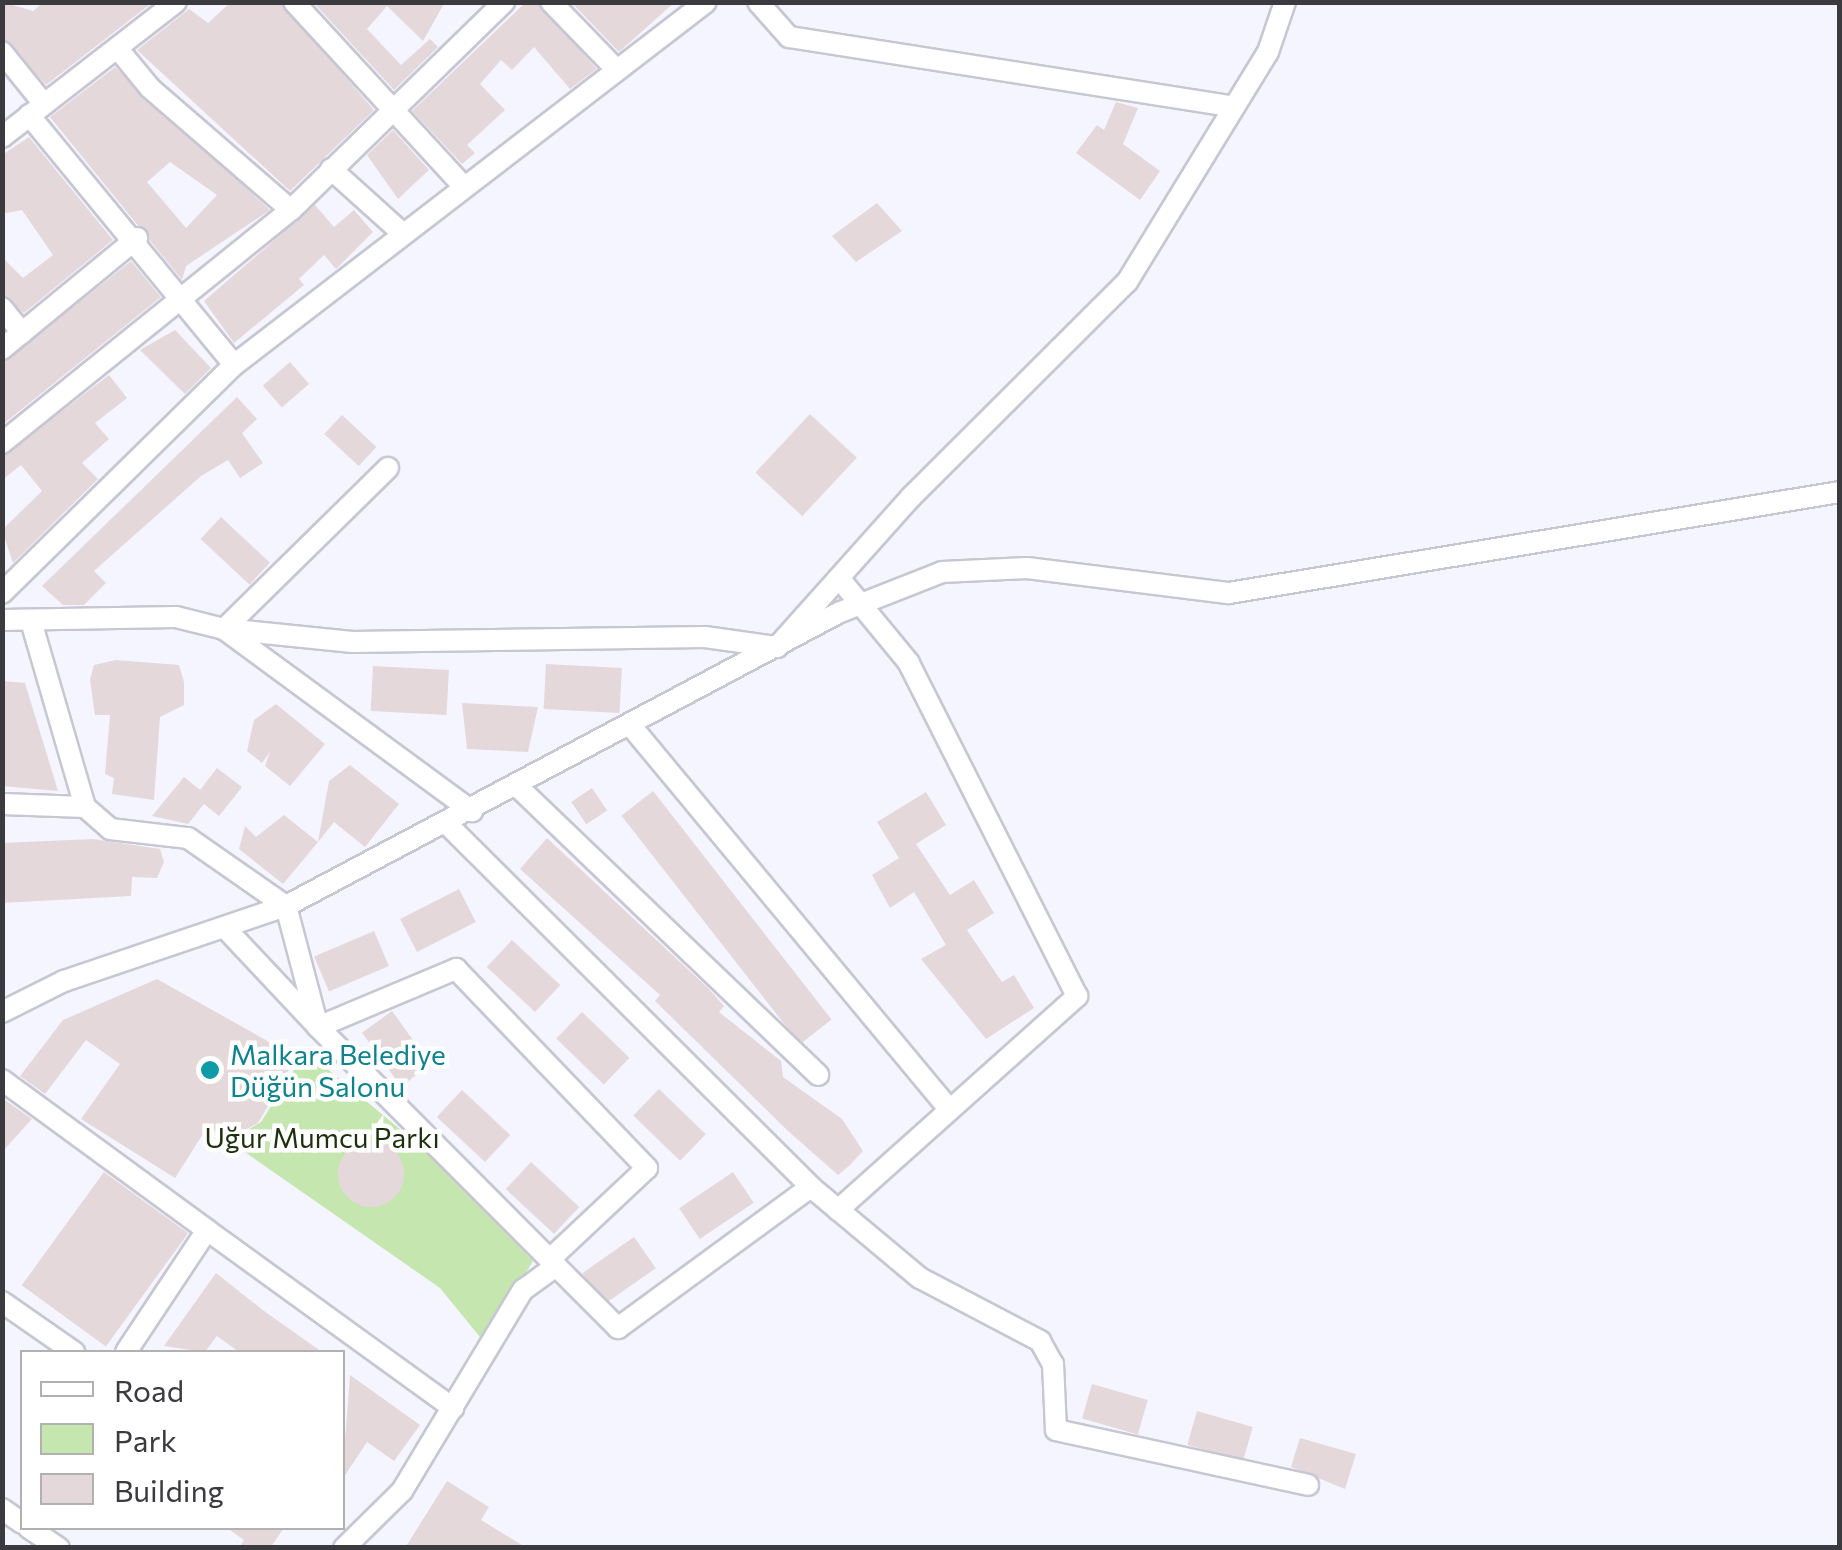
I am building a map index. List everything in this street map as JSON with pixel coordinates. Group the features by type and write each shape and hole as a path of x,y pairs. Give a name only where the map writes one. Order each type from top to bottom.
{"street":[{"path":"2,138 176,2"},
{"path":"294,2 462,186"},
{"path":"2,443 291,210 331,169 394,115 504,2"},
{"path":"551,2 617,70"},
{"path":"758,2 789,37 1232,106"},
{"path":"777,647 839,578 1127,282 1268,52 1285,2"},
{"path":"2,593 234,365 617,70 694,6"},
{"path":"118,49 150,88 291,210"},
{"path":"2,52 37,110 234,365"},
{"path":"331,169 402,232"},
{"path":"2,349 137,238"},
{"path":"2,308 22,333"},
{"path":"224,629 388,468"},
{"path":"2,1012 64,981 227,930 286,906 472,812 858,604 942,572 1027,568 1229,592 1840,492"},
{"path":"838,1210 1076,996 909,663 839,578"},
{"path":"2,620 176,617 224,629 352,642 705,637 777,647"},
{"path":"31,620 84,807 110,829 188,838 286,906 318,1027"},
{"path":"224,629 472,812"},
{"path":"630,726 950,1110"},
{"path":"518,787 818,1074"},
{"path":"2,804 84,807"},
{"path":"447,824 811,1187 920,1278 1040,1342 1053,1364 1056,1430 1308,1485"},
{"path":"227,930 318,1027 618,1328 811,1187"},
{"path":"318,1027 456,969 647,1168 524,1290 402,1491 348,1536"},
{"path":"2,1080 453,1408"},
{"path":"127,1350 207,1230"},
{"path":"5,1311 71,1350"},
{"path":"33,1530 58,1548"}],"green space":[{"name":"Uğur Mumcu Parkı","path":"306,1051 419,1145 533,1261 484,1342 440,1288 229,1141 261,1122"}],"building":[{"path":"2,2 33,11 44,2 153,2 46,85 2,39"},
{"path":"231,2 281,2 374,110 290,191 137,50 189,9 208,23"},
{"path":"313,2 445,2 423,41 387,6 367,29 401,65 430,39 438,47 394,90"},
{"path":"526,2 538,2 597,69 570,89 534,47 512,70 501,60 480,84 505,110 467,145 475,153 462,164 412,111"},
{"path":"571,2 675,2 619,52"},
{"path":"115,67 270,210 186,266 182,280 50,117","holes":["170,162 217,195 186,228 147,182"]},
{"path":"1116,102 1138,108 1123,144 1160,171 1140,200 1076,153 1097,125 1104,130"},
{"path":"393,130 429,170 398,199 367,155"},
{"path":"29,137 113,240 24,313 2,295 2,257 23,278 53,255 22,210 2,214 2,155"},
{"path":"877,203 902,231 856,262 832,236"},
{"path":"315,205 334,227 354,210 373,232 336,269 324,255 299,279 304,285 234,343 204,301"},
{"path":"131,261 161,297 2,425 2,363"},
{"path":"175,330 211,368 185,394 140,350"},
{"path":"290,362 309,384 282,408 263,386"},
{"path":"109,375 127,398 95,423 109,439 82,463 98,479 13,563 2,530 42,491 21,465 2,480 2,457"},
{"path":"237,397 257,419 242,433 263,463 240,478 228,460 201,476 94,571 106,583 84,605 63,605 42,586"},
{"path":"810,414 857,458 802,516 755,473"},
{"path":"342,415 376,447 359,466 324,434"},
{"path":"221,517 270,563 250,585 201,539"},
{"path":"116,660 179,665 184,682 184,705 160,717 154,800 112,794 114,778 105,774 110,715 95,715 90,680 94,665"},
{"path":"546,664 622,668 620,713 544,709"},
{"path":"373,666 449,670 447,715 371,711"},
{"path":"2,681 25,683 58,791 2,786"},
{"path":"462,703 538,707 528,752 467,749"},
{"path":"276,704 325,744 290,786 265,766 270,752 262,763 247,751 254,720"},
{"path":"350,765 399,804 365,847 334,822 318,842 329,781"},
{"path":"217,768 242,787 219,816 204,804 188,824 152,816 184,777 200,790"},
{"path":"592,788 607,810 586,824 571,802"},
{"path":"653,791 832,1020 800,1044 621,816"},
{"path":"926,792 946,825 916,844 950,895 974,880 994,913 967,930 1002,982 1014,975 1034,1008 986,1039 921,959 946,945 914,892 890,908 872,875 899,858 877,822"},
{"path":"284,815 318,842 283,884 239,849 245,826 256,837"},
{"path":"547,838 709,989 724,1006 719,1012 781,1061 783,1077 842,1119 863,1151 849,1166 838,1175 788,1131 655,1001 660,995 520,869"},
{"path":"93,839 160,849 164,862 157,878 132,877 131,896 2,903 2,843"},
{"path":"459,889 476,922 417,952 400,919"},
{"path":"374,931 389,966 329,991 314,956"},
{"path":"512,940 560,985 535,1012 487,967"},
{"name":"Malkara Belediye Düğün Salonu","path":"157,979 296,1057 258,1123 227,1140 208,1126 175,1178 81,1119 120,1064 86,1040 45,1094 20,1076 63,1020"},
{"path":"392,1011 431,1064 401,1086 362,1033"},
{"path":"582,1012 629,1058 604,1084 556,1039"},
{"path":"659,1089 706,1134 680,1161 633,1116"},
{"path":"462,1090 510,1135 485,1162 437,1117"},
{"path":"2,1098 32,1119 2,1152"},
{"path":"371,1141 384,1143 394,1151 402,1161 402,1187 394,1197 384,1205 371,1207 358,1205 348,1197 340,1187 338,1174 340,1161 348,1151 358,1143"},
{"path":"531,1162 579,1207 554,1234 506,1189"},
{"path":"104,1172 188,1233 106,1346 22,1285"},
{"path":"733,1172 754,1203 700,1239 679,1208"},
{"path":"634,1237 656,1268 604,1304 582,1273"},
{"path":"216,1273 319,1350 236,1350 217,1336 206,1350 164,1346"},
{"path":"350,1375 420,1425 394,1461 367,1442 345,1475"},
{"path":"1092,1384 1148,1400 1138,1435 1082,1419"},
{"path":"1197,1411 1253,1427 1243,1461 1187,1445"},
{"path":"1300,1438 1356,1454 1345,1489 1291,1467"},
{"path":"447,1481 489,1507 481,1520 527,1548 405,1548"},
{"path":"230,1530 283,1530 270,1548 239,1548 244,1540"}],"place":[{"name":"Malkara Belediye Düğün Salonu","path":"210,1070"}]}
